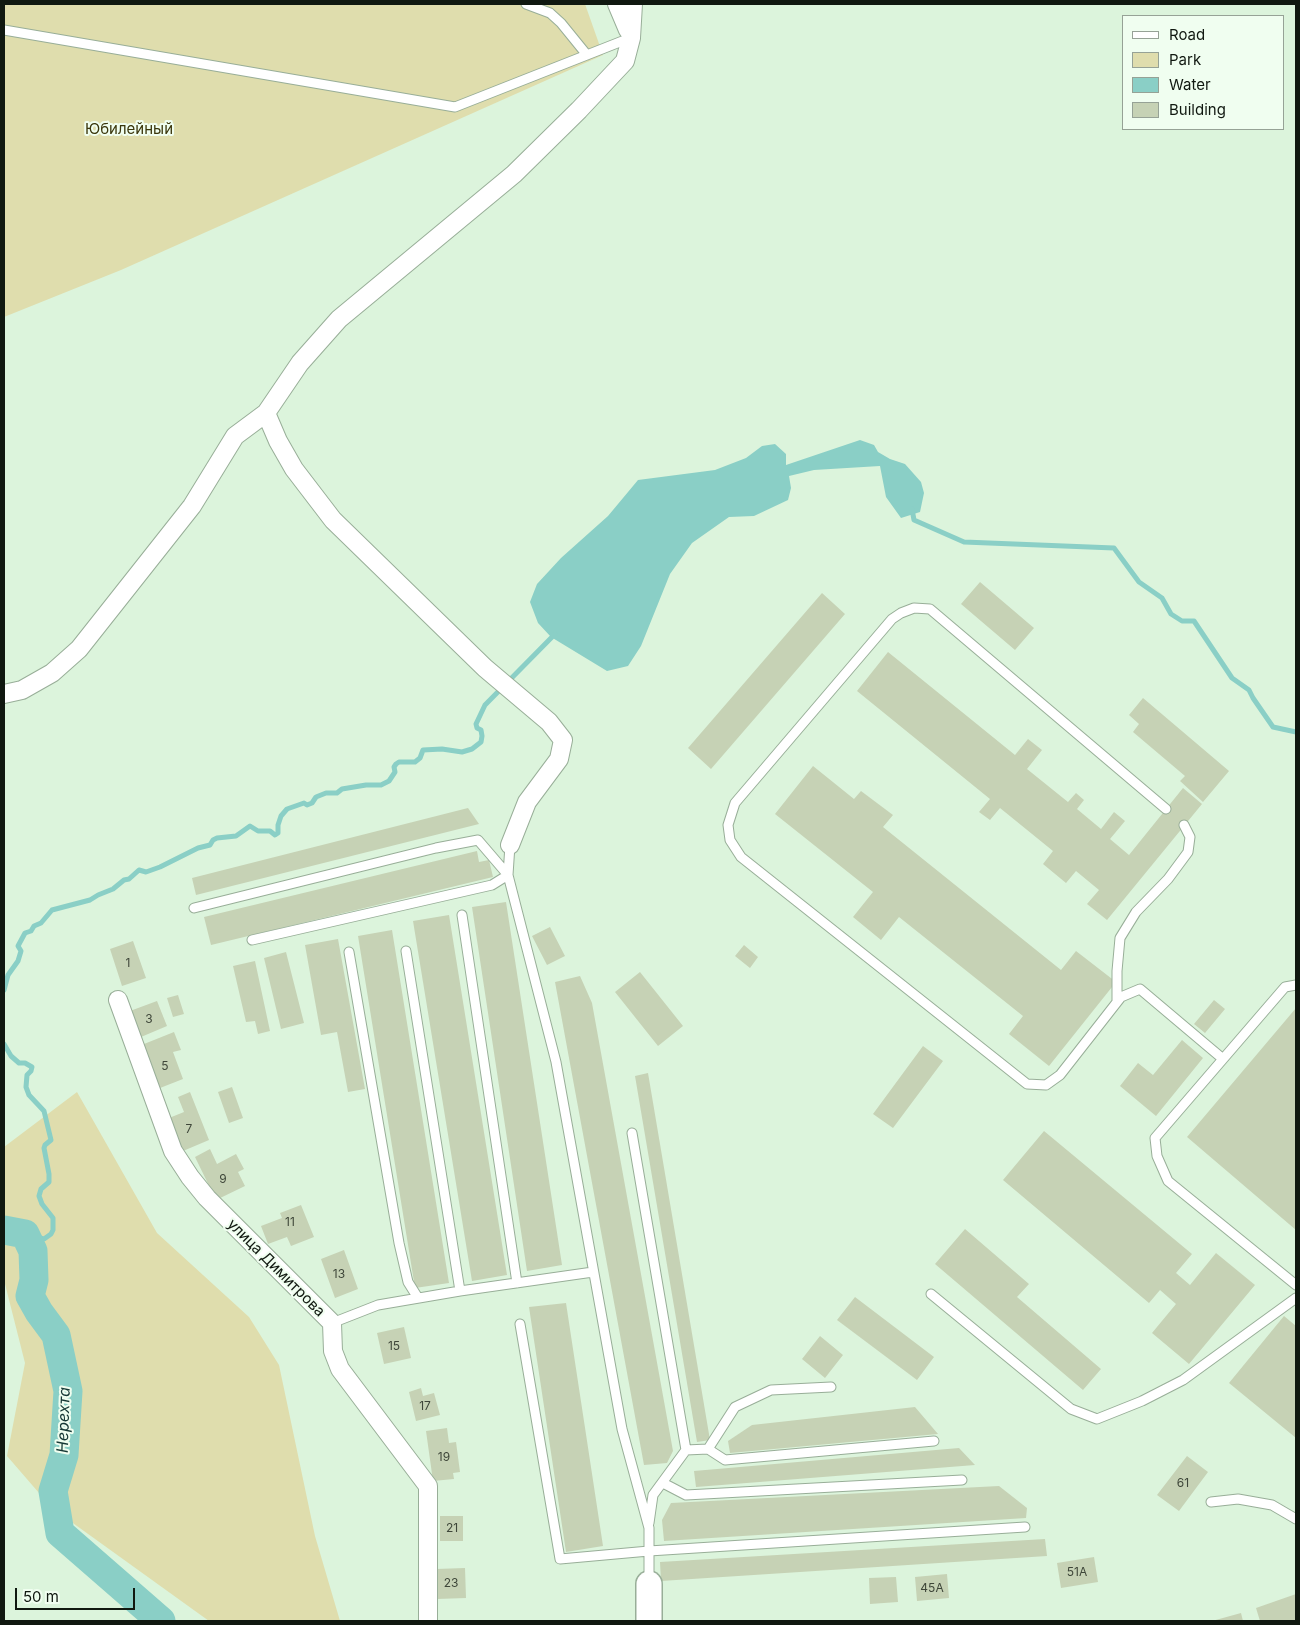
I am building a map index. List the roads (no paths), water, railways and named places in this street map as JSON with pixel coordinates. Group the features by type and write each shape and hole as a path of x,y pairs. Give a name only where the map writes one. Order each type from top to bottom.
{"street":[{"path":"617,4 630,38"},
{"path":"4,694 22,690 52,673 79,649 192,506 235,436 266,413 300,363 339,319 514,174 579,110 625,61 630,38 633,4"},
{"path":"266,413 278,441 294,468 333,520 485,668 549,722 564,740 559,759 527,802 510,846"},
{"name":"улица Димитрова","path":"118,1000 173,1151 207,1198 332,1324 333,1351 340,1369 428,1486 428,1621"},
{"path":"649,1584 649,1621"}],"lane":[{"path":"526,4 550,13 561,23 587,55"},
{"path":"4,30 455,107 630,38"},
{"path":"1166,809 930,609 914,608 900,613 892,619 735,803 728,825 730,840 741,857 1027,1084 1046,1085 1060,1075 1121,996 1140,989 1223,1059"},
{"path":"1117,1002 1120,938 1136,912 1168,879 1188,852 1190,837 1184,825"},
{"path":"194,908 436,848 478,840 508,875"},
{"path":"510,846 508,875 556,1062 622,1430 649,1528"},
{"path":"252,940 492,885 508,875"},
{"path":"462,915 517,1283"},
{"path":"406,950 460,1291"},
{"path":"350,952 399,1243 408,1282 418,1298"},
{"path":"1296,985 1285,987 1155,1138 1157,1156 1168,1181 1296,1285"},
{"path":"632,1133 686,1450 653,1495 649,1528 649,1584"},
{"path":"332,1324 378,1305 593,1272"},
{"path":"931,1294 1071,1409 1096,1419 1142,1402 1183,1380 1296,1298"},
{"path":"520,1324 560,1559 649,1550 1025,1527"},
{"path":"708,1449 735,1407 771,1390 831,1387"},
{"path":"686,1450 708,1449 725,1460 934,1441"},
{"path":"663,1483 686,1495 962,1480"},
{"path":"1211,1502 1238,1499 1272,1504 1296,1519"}],"water":[{"path":"860,440 874,445 878,452 890,459 905,464 921,482 924,493 920,512 901,518 886,497 880,466 814,470 789,476 791,488 788,500 754,516 729,517 692,543 670,574 641,646 628,666 607,671 551,637 538,623 530,602 537,584 561,558 608,516 638,480 715,470 746,458 762,446 775,444 786,454 786,465"}],"waterway":[{"path":"912,509 914,520 964,542 1114,548 1139,582 1162,598 1171,614 1182,621 1194,621 1232,678 1249,690 1273,727 1296,732"},
{"path":"4,990 8,975 18,961 21,951 18,946 25,933 41,923 52,910 90,900 113,889 139,870 146,872 160,867 198,848 210,845 217,838 236,836 250,826 258,831 270,831 275,835 278,833 281,816 287,809 304,803 307,805 312,803 316,797 326,793 337,793 342,789 366,785 381,785 389,781 395,772 394,767 396,764 399,762 415,762 420,758 423,750 442,749 462,752 472,749 481,742 481,730 477,728 476,724 485,705 555,634"},
{"path":"4,1044 11,1056 19,1063 25,1063 32,1067 27,1075 26,1087 29,1095 44,1111 51,1140 44,1148 49,1182 41,1189 39,1196 42,1204 53,1218 53,1230 44,1239 25,1234"},
{"name":"Нерехта","path":"4,1230 25,1234 33,1251 34,1280 30,1296 56,1335 68,1391 64,1455 53,1491 60,1533 161,1621"}],"park label":[{"name":"Юбилейный","path":"129,129"}]}
